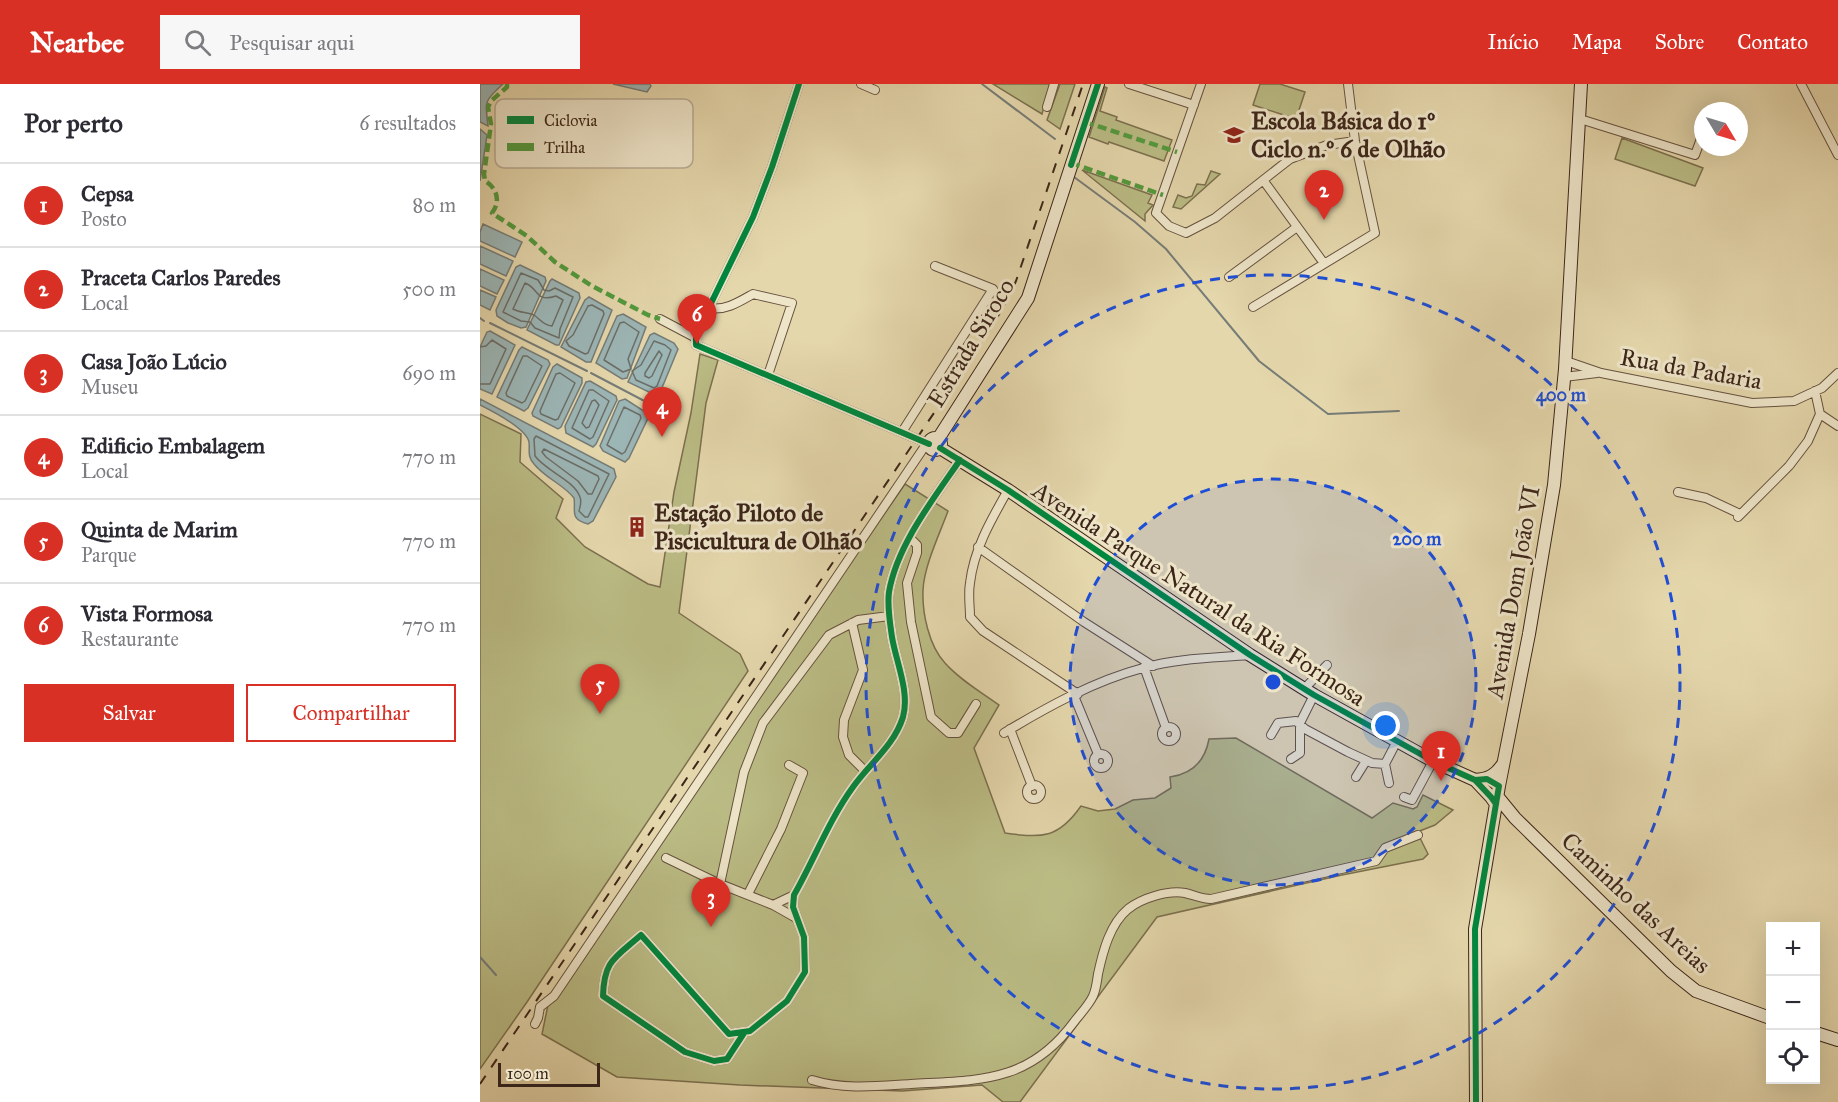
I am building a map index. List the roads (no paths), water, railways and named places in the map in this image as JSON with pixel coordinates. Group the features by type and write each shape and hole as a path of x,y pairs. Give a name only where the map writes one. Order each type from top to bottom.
{"street":[{"path":"535,1024 540,1007 554,996 933,443 696,345 696,338 709,308 753,217 799,84"},
{"path":"861,84 874,90"},
{"path":"1047,107 1054,84"},
{"name":"Estrada Siroco","path":"933,443 1028,298 1098,84"},
{"path":"1129,84 1194,105"},
{"path":"1201,84 1156,213 1169,226 1186,233 1215,218 1290,159 1327,145 1355,141"},
{"path":"1253,307 1323,262 1375,233 1355,141 1348,84"},
{"path":"1801,84 1838,155"},
{"name":"Avenida Dom João VI","path":"1476,1102 1476,929 1496,800 1529,634 1554,485 1566,361 1581,85"},
{"path":"1580,119 1694,155"},
{"path":"1263,180 1323,262"},
{"path":"1229,277 1297,227"},
{"path":"902,432 993,290 935,266"},
{"path":"709,308 718,309 753,294 792,303 768,375"},
{"path":"660,319 696,338"},
{"path":"1566,361 1600,373"},
{"path":"1564,377 1600,373"},
{"name":"Rua da Padaria","path":"1600,373 1752,403 1794,401 1822,388 1838,373"},
{"path":"1678,492 1706,498 1739,515 1789,466 1808,441 1820,414 1815,391"},
{"path":"1820,414 1838,426"},
{"name":"Avenida Parque Natural da Ria Formosa","path":"933,443 1008,490 1250,655 1309,692 1433,761 1482,782 1496,800"},
{"path":"744,1033 727,1059 714,1061 685,1052 603,996 603,982 608,964 640,935 729,1034 750,1031 787,1001 805,972 804,937 793,908 794,895 852,788 897,732 903,716 905,700 892,639 889,592 910,538 960,460"},
{"path":"1008,490 978,547 969,584 970,617 983,631 1076,695 1098,754"},
{"path":"910,538 917,545 917,554 907,584 911,622 931,717 950,733 958,733 976,704"},
{"path":"978,547 1084,622 1131,652 1148,667 1166,728"},
{"path":"720,884 744,772 763,723 829,635 858,620 890,616"},
{"path":"852,623 863,670 844,720 843,737 849,754 865,771"},
{"path":"1130,672 1134,666 1131,652"},
{"path":"1032,786 1007,731 1039,712 1130,672 1186,659 1250,655"},
{"path":"1291,759 1300,753 1300,723 1309,692 1327,664"},
{"path":"1271,735 1278,723 1296,721 1305,729 1372,763 1385,764"},
{"path":"1389,783 1385,764 1397,741"},
{"path":"1356,777 1366,760"},
{"path":"1404,797 1412,800 1433,761"},
{"path":"1482,782 1495,775 1503,764"},
{"path":"748,894 781,829 803,773 789,765"},
{"name":"Caminho das Areias","path":"1482,782 1510,817 1671,971 1696,991 1766,1017"},
{"path":"1491,833 1510,817"},
{"path":"812,1080 828,1085 856,1087 955,1083 1014,1071 1035,1060 1063,1036 1094,996 1102,956 1111,931 1128,909 1149,898 1169,893 1185,893 1202,899 1211,898 1361,865 1376,861 1385,848 1418,835"},
{"path":"666,858 720,884 773,905 796,918"},
{"path":"773,905 794,895"},
{"path":"1820,1035 1838,1040"}],"water":[{"path":"480,84 503,84 487,102 488,126 480,122"},
{"path":"613,84 650,84 651,86 647,92"},
{"path":"480,129 487,135 480,181"},
{"path":"483,224 522,242 515,257 480,241"},
{"path":"480,246 513,261 506,276 480,264"},
{"path":"520,265 545,277 546,281 526,327 521,328 497,316 496,310 516,267"},
{"path":"480,269 504,280 497,294 480,286"},
{"path":"552,279 579,293 580,298 559,345 527,330"},
{"path":"480,290 496,297 490,310 480,305"},
{"path":"589,297 612,310 591,362 586,362 561,347 585,300"},
{"path":"623,314 646,327 627,378 622,379 596,363 617,316"},
{"path":"490,331 515,345 492,394 480,389 480,347 487,332"},
{"path":"654,333 674,343 678,349 659,395 628,382 650,335"},
{"path":"522,347 548,360 550,364 528,408 524,411 497,397"},
{"path":"557,364 582,378 582,383 558,429 533,416 532,413 553,367"},
{"path":"590,381 616,396 617,400 593,447 566,433 565,426 586,382"},
{"path":"480,399 614,469 616,477 593,521 588,524 578,520 575,514 574,498 538,469 532,461 527,437 508,420 480,405"},
{"path":"625,399 649,416 625,462 603,451 600,446 619,401"}],"waterway":[{"path":"982,84 1055,139"},
{"path":"1074,177 1135,222 1166,249 1259,361 1328,414 1399,411"},
{"path":"480,318 484,321"},
{"path":"490,323 587,371"},
{"path":"591,373 652,405"},
{"path":"480,957 496,975"}],"railway":[{"path":"480,1084 984,339 1004,306 1016,281 1083,84"}],"place":[{"name":"Escola Básica do 1º Ciclo n.º 6 de Olhão","path":"1234,135"},
{"name":"Praceta Carlos Paredes","path":"1324,220"},
{"name":"Vista Formosa","path":"697,344"},
{"name":"Edificio Embalagem","path":"662,437"},
{"name":"Estação Piloto de Piscicultura de Olhão","path":"637,527"},
{"name":"Quinta de Marim","path":"600,714"},
{"name":"Cepsa","path":"1441,781"},
{"name":"Casa João Lúcio","path":"711,927"}]}
